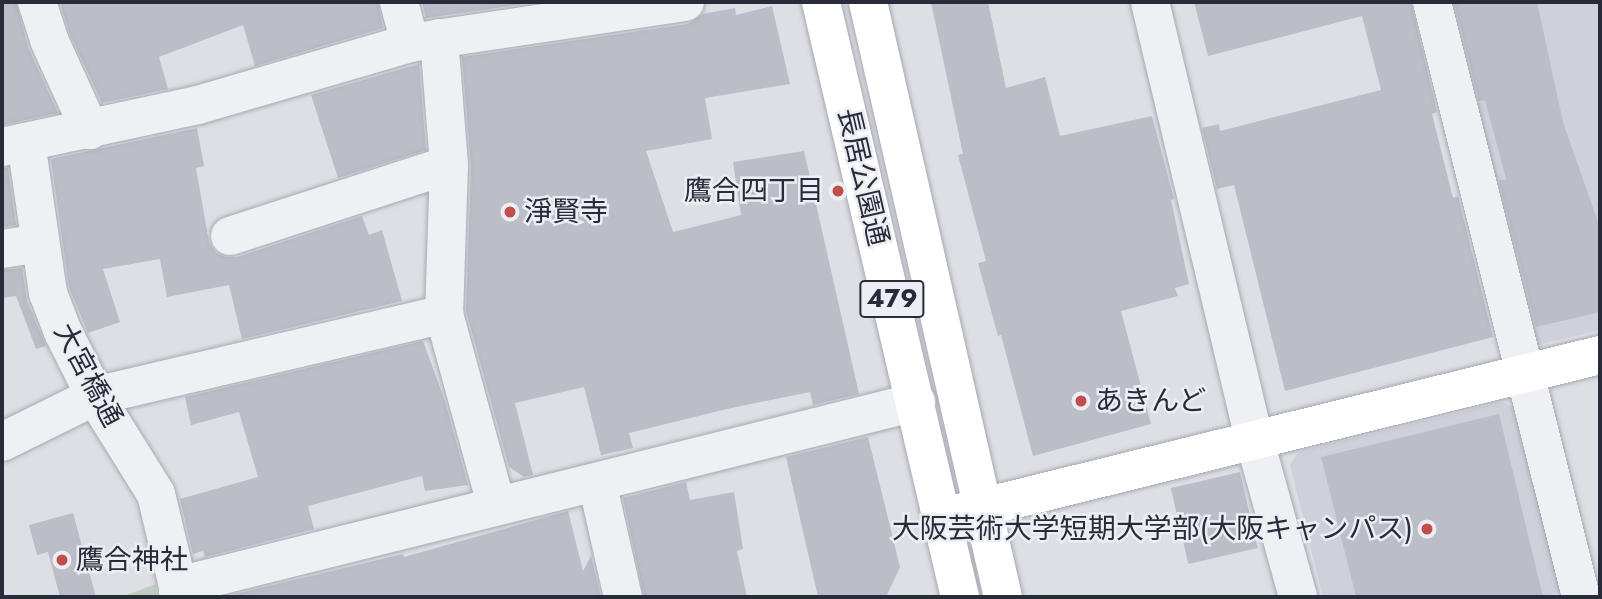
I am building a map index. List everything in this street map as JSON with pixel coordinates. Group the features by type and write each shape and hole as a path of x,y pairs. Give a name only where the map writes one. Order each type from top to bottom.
{"main road":[{"name":"長居公園通","path":"821,2 943,517 954,596"},
{"name":"長居公園通","path":"868,2 1002,591"},
{"path":"943,517 1254,438 1600,355"}],"street":[{"path":"37,2 49,40 90,130"},
{"path":"399,2 424,40 449,165 444,314 496,504"},
{"path":"14,145 198,105 424,40 554,11 685,2"},
{"path":"1150,2 1254,438 1298,597"},
{"path":"1432,2 1581,597"},
{"name":"大宮橋通","path":"14,145 39,243 48,293 63,332 95,396 156,494 178,592"},
{"path":"230,236 449,165"},
{"path":"2,249 39,243"},
{"path":"2,442 95,396 444,314"},
{"path":"178,592 496,504 597,482 916,402"},
{"path":"597,482 623,597"},
{"path":"954,596 1002,591"}],"shaded area":[{"path":"1440,2 1600,2 1600,330 1525,348"},
{"name":"大阪芸術大学短期大学部(大阪キャンパス)","path":"1502,402 1519,409 1563,592 1543,597 1323,597 1290,465 1298,452"}],"green space":[{"path":"156,584 156,597 121,597"}],"building":[{"path":"2,2 16,2 28,47 58,113 2,125"},
{"path":"60,2 378,2 383,28 255,66 243,25 159,57 168,89 102,103 69,32"},
{"path":"422,2 538,2 426,18"},
{"path":"931,2 988,2 1006,88 1045,77 1060,136 1152,116 1174,199 1171,200 1189,284 1175,288 1178,296 1121,311 1151,424 1033,456 1001,335 998,336 978,263 986,261 958,155 963,154"},
{"path":"1194,2 1411,2 1437,112 1432,114 1453,198 1458,196 1493,337 1285,391 1234,185 1217,189 1202,128 1219,124 1220,131 1381,90 1362,16 1208,56"},
{"path":"1454,2 1537,2 1563,122 1600,228 1600,312 1536,327 1499,181 1506,179 1485,100 1479,101"},
{"path":"772,6 790,84 705,98 712,139 646,151 673,232 741,215 733,162 804,151 859,394 813,405 810,392 731,408 629,433 633,448 601,455 584,387 515,403 533,475 524,477 509,467 466,311 471,166 462,57 688,24 703,14 735,8 736,15"},
{"path":"419,64 426,150 338,178 311,95"},
{"path":"197,128 204,166 196,168 209,242 216,253 237,257 362,216 369,235 382,230 402,301 242,339 229,285 167,297 160,259 103,269 120,322 88,333 69,287 51,159"},
{"path":"2,168 8,168 16,225 2,227"},
{"path":"22,268 27,301 46,346 36,349 16,296 2,298 2,270"},
{"path":"423,341 445,401 468,485 425,491 422,476 308,506 314,529 205,557 203,551 193,554 180,499 258,477 239,412 191,425 185,397"},
{"name":"大阪芸術大学短期大学部(大阪キャンパス)","path":"1499,414 1543,597 1356,597 1321,457"},
{"path":"868,437 900,567 886,597 818,597 786,457"},
{"path":"1240,472 1258,548 1188,564 1171,488"},
{"path":"686,482 690,500 734,492 743,549 737,551 747,597 644,597 623,498"},
{"path":"568,511 583,571 591,556 601,597 223,597 403,554 404,557"},
{"path":"73,513 96,597 60,597 48,552 37,555 29,525"}],"place":[{"name":"鷹合四丁目","path":"838,191"},
{"name":"淨賢寺","path":"510,212"},
{"name":"あきんど","path":"1081,401"},
{"name":"大阪芸術大学短期大学部(大阪キャンパス)","path":"1427,529"},
{"name":"鷹合神社","path":"62,560"}]}
